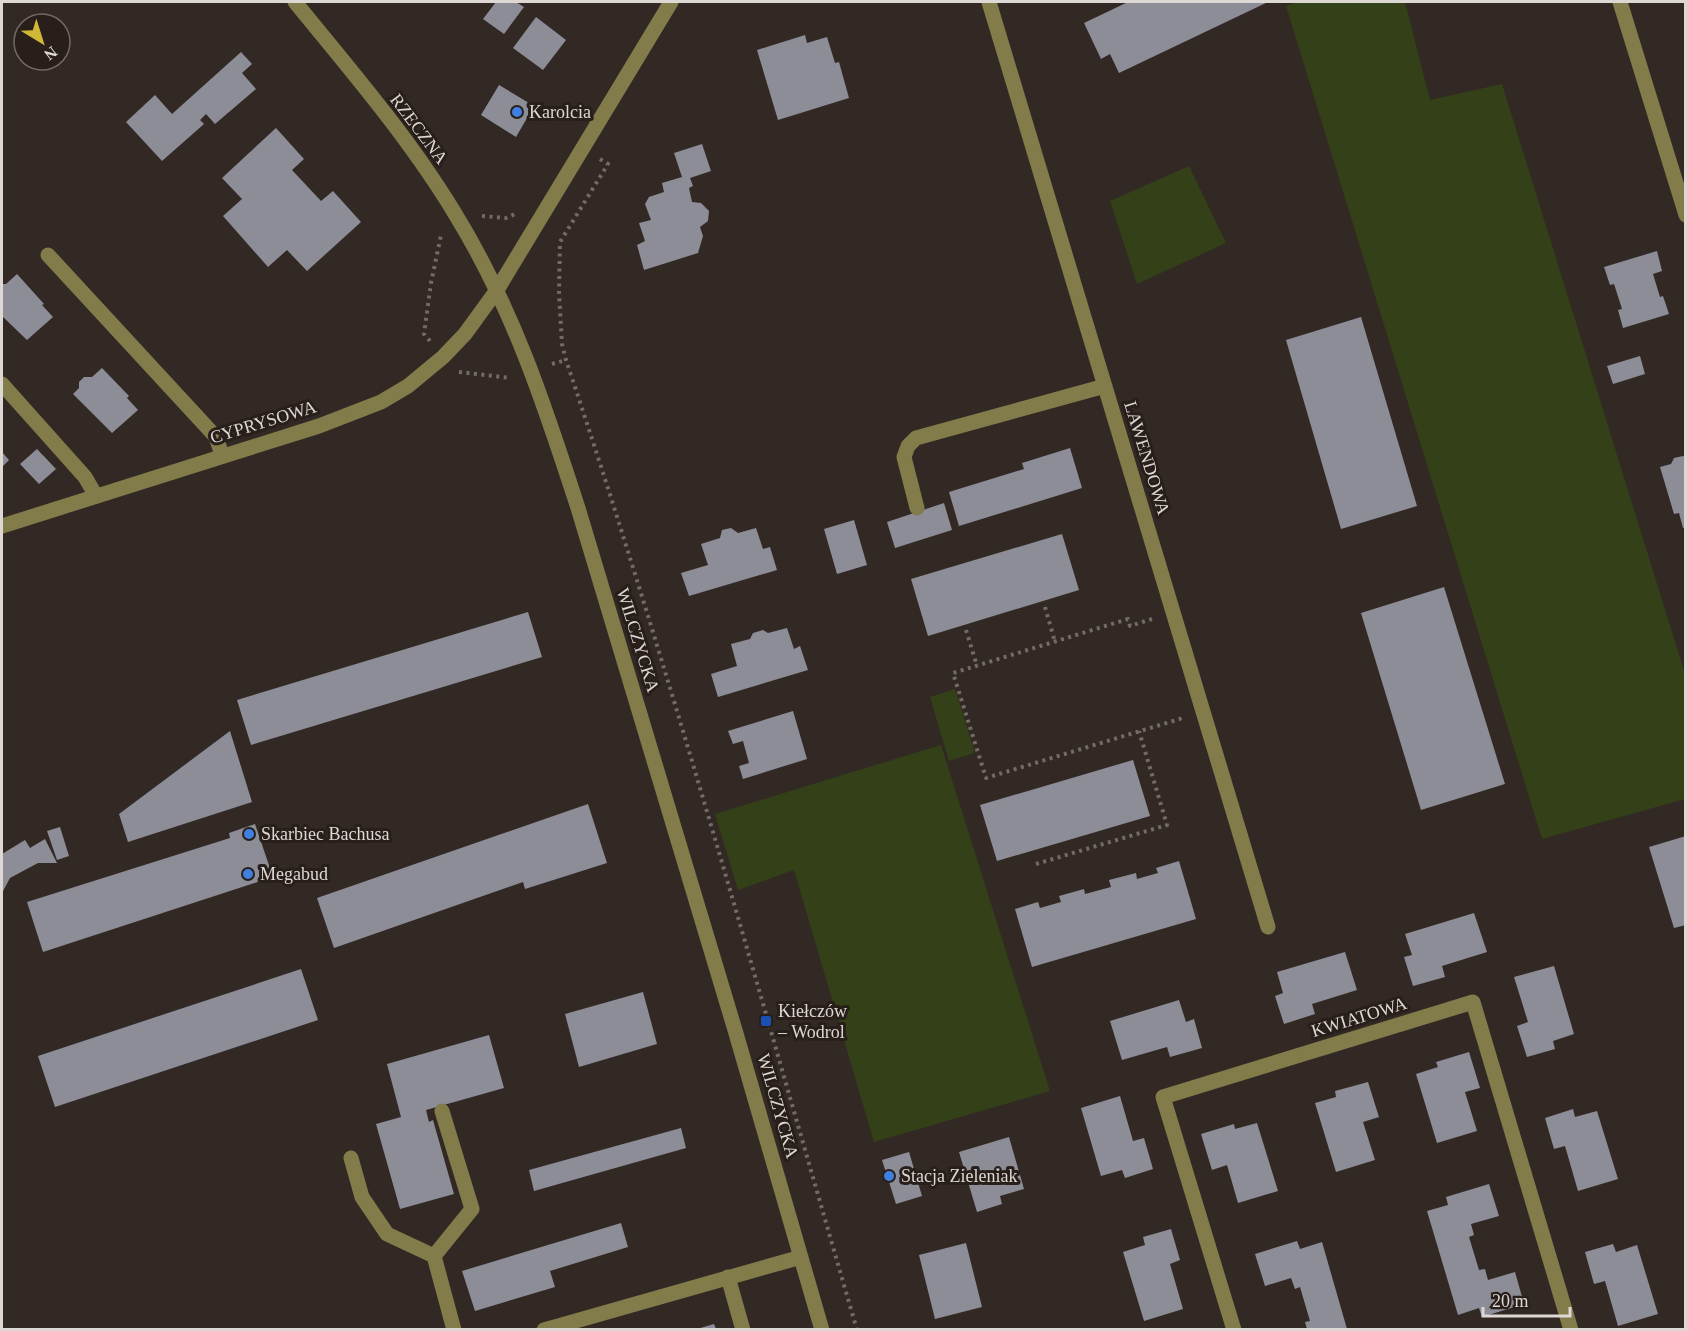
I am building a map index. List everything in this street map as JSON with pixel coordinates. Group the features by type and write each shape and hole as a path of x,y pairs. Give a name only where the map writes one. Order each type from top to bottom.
{"street":[{"name":"RZECZNA","path":"295,2 417,156 454,212 497,291"},
{"path":"497,291 671,2"},
{"name":"LAWENDOWA","path":"989,2 1268,927"},
{"path":"1620,2 1686,215"},
{"path":"48,255 216,437 222,455"},
{"name":"CYPRYSOWA","path":"2,526 319,426 381,402 395,394 442,357 465,334 497,291"},
{"name":"WILCZYCKA","path":"497,291 531,371 578,508 822,1329"},
{"path":"2,384 85,477 96,496"},
{"path":"917,508 904,457 908,446 916,438 1105,386"},
{"name":"KWIATOWA","path":"1234,1329 1163,1097 1473,1002 1571,1329"},
{"path":"434,1256 472,1209 442,1111"},
{"path":"351,1158 362,1197 387,1234 434,1256 454,1329"},
{"path":"544,1329 801,1257"},
{"path":"728,1277 743,1329"}],"path":[{"path":"582,147 608,164 560,242 559,292 562,344 666,675 802,1136 857,1328 850,1328"},
{"path":"475,209 482,216 506,218 521,212"},
{"path":"1045,608 1055,642"},
{"path":"1173,612 1130,626 1128,619 953,673 986,777 1203,712"},
{"path":"966,630 977,666"},
{"path":"1036,864 1167,825 1139,731"}],"green space":[{"path":"1297,2 1405,2 1430,100 1502,84 1685,674 1685,799 1542,839 1286,6"},
{"path":"1189,166 1226,243 1137,284 1110,201"},
{"path":"955,689 975,753 949,761 930,697"},
{"path":"941,745 1050,1091 874,1142 794,870 738,890 715,814"}],"building":[{"path":"496,2 516,2 524,7 504,34 483,19"},
{"path":"1128,2 1268,2 1119,73 1110,54 1101,59 1084,23"},
{"path":"536,17 566,40 543,70 513,48"},
{"path":"805,35 807,43 827,37 835,63 839,62 849,98 778,120 757,50"},
{"path":"241,52 252,64 242,73 256,89 215,124 206,114 200,120 204,124 162,161 126,122 155,95 172,114"},
{"path":"499,85 534,106 516,137 481,115"},
{"path":"276,128 304,159 292,170 321,201 333,191 361,222 307,271 287,250 268,267 223,216 242,199 222,178"},
{"path":"702,144 711,171 690,178 693,186 689,188 692,202 701,203 709,211 708,221 700,227 703,236 698,253 644,270 637,245 645,241 639,223 651,220 645,204 649,197 664,192 662,183 682,177 674,153"},
{"path":"1657,251 1662,271 1653,274 1660,297 1663,296 1669,314 1623,328 1618,310 1622,309 1614,284 1610,285 1604,267"},
{"path":"17,274 53,317 27,340 2,316 2,284 6,284"},
{"path":"1361,317 1417,506 1341,529 1286,340"},
{"path":"1640,356 1645,374 1613,384 1607,366"},
{"path":"102,368 129,396 127,398 138,410 112,433 73,394 84,377 92,377"},
{"path":"1070,448 1082,488 959,526 949,492 1024,469 1022,463"},
{"path":"37,449 56,469 39,484 20,464"},
{"path":"2,452 9,460 2,467"},
{"path":"1686,457 1686,527 1683,528 1679,513 1674,514 1660,467 1671,464 1674,458"},
{"path":"944,503 952,530 895,548 887,522"},
{"path":"854,520 867,565 837,574 824,529"},
{"path":"731,528 738,533 756,528 763,549 770,547 777,570 689,596 681,573 708,565 701,544 720,538 722,530"},
{"path":"1062,534 1079,590 928,636 911,579"},
{"path":"1444,587 1505,784 1421,810 1361,613"},
{"path":"528,612 542,657 251,745 237,700"},
{"path":"787,628 794,649 800,646 808,670 718,697 711,674 737,666 731,644 750,639 753,633 763,630 768,633"},
{"path":"793,711 807,759 743,779 739,766 749,763 743,741 733,744 728,731"},
{"path":"230,731 252,802 128,842 119,814"},
{"path":"1133,760 1150,816 997,861 980,805"},
{"path":"588,804 607,863 525,889 523,882 334,948 317,898"},
{"path":"255,824 273,877 43,952 27,902 230,838 229,833"},
{"path":"60,827 69,856 57,860 47,831"},
{"path":"1686,836 1686,925 1674,928 1649,847"},
{"path":"45,839 57,863 38,863 10,878 2,893 2,854 25,840 30,848"},
{"path":"1179,861 1196,919 1032,967 1015,909 1038,902 1040,908 1061,902 1059,896 1084,889 1085,894 1111,887 1109,880 1136,873 1137,879 1158,873 1156,868"},
{"path":"1474,913 1487,952 1442,966 1445,977 1413,986 1404,957 1412,955 1405,934"},
{"path":"1345,952 1357,990 1312,1004 1315,1014 1284,1024 1275,996 1283,993 1277,972"},
{"path":"1554,966 1574,1034 1553,1041 1555,1049 1527,1057 1517,1026 1528,1022 1514,977"},
{"path":"301,969 318,1020 55,1107 38,1056"},
{"path":"643,992 657,1044 579,1067 565,1014"},
{"path":"1179,1000 1186,1022 1194,1019 1202,1048 1170,1057 1167,1047 1122,1060 1110,1021"},
{"path":"489,1035 504,1088 426,1110 429,1122 433,1120 454,1194 400,1209 376,1124 401,1117 387,1064"},
{"path":"1469,1052 1480,1088 1465,1092 1477,1131 1437,1143 1416,1074 1438,1067 1436,1062"},
{"path":"1368,1082 1379,1117 1363,1122 1375,1160 1336,1172 1315,1103 1336,1097 1335,1091"},
{"path":"1120,1096 1133,1141 1144,1138 1153,1169 1125,1178 1122,1170 1101,1176 1081,1108"},
{"path":"1573,1109 1575,1117 1597,1111 1618,1179 1578,1191 1565,1146 1554,1149 1545,1118"},
{"path":"1257,1123 1278,1191 1238,1203 1227,1165 1212,1170 1201,1134 1234,1124 1235,1129"},
{"path":"681,1128 686,1148 534,1191 529,1170"},
{"path":"1009,1137 1024,1189 1000,1196 1002,1204 977,1212 959,1152"},
{"path":"909,1152 922,1196 896,1204 882,1160"},
{"path":"1489,1184 1499,1216 1471,1224 1474,1235 1469,1237 1479,1270 1485,1269 1488,1280 1515,1272 1524,1304 1482,1317 1479,1308 1458,1315 1427,1211 1448,1205 1446,1197"},
{"path":"621,1223 628,1247 550,1271 555,1287 475,1311 462,1271"},
{"path":"1171,1229 1180,1260 1170,1264 1183,1309 1144,1321 1123,1252 1145,1245 1143,1237"},
{"path":"1297,1241 1300,1249 1322,1242 1347,1329 1307,1329 1305,1322 1310,1321 1300,1287 1295,1289 1291,1278 1265,1286 1255,1254"},
{"path":"966,1243 982,1307 935,1319 919,1255"},
{"path":"1613,1244 1616,1252 1637,1245 1658,1314 1618,1326 1605,1281 1594,1284 1585,1252"},
{"path":"714,1324 716,1329 697,1329"}],"place":[{"name":"Karolcia","path":"517,112"},
{"name":"Skarbiec Bachusa","path":"249,834"},
{"name":"Megabud","path":"248,874"},
{"name":"Kiełczów – Wodrol","path":"766,1021"},
{"name":"Stacja Zieleniak","path":"889,1176"}]}
